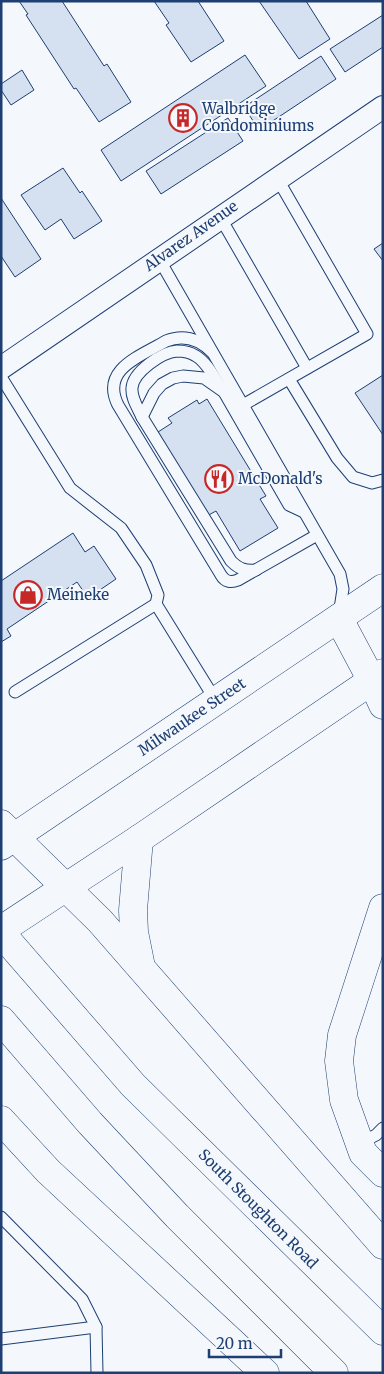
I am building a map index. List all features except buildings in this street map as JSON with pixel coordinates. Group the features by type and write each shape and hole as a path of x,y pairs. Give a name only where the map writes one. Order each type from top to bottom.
{"main road":[{"name":"Milwaukee Street","path":"6,836 216,701 338,619 381,594"},
{"path":"1,932 139,839 379,686 338,619"},
{"path":"6,836 66,888 100,921 383,1245"},
{"path":"139,839 134,932 141,968"},
{"path":"383,908 342,1035 339,1061 344,1100 363,1153 383,1173"},
{"name":"South Stoughton Road","path":"1,932 133,1085 383,1331"},
{"path":"1,1020 90,1123 177,1216 334,1373"},
{"path":"1,1120 48,1171 265,1373"}],"street":[{"name":"Alvarez Avenue","path":"1,368 383,107"}],"lane":[{"path":"242,406 367,334 277,178"},
{"path":"220,217 307,368"},
{"path":"158,259 340,574 343,589 338,619"},
{"path":"212,352 198,341 189,338 173,338 126,365 116,377 113,392 118,405 223,579 233,582 317,535"},
{"path":"256,570 246,571 237,568 231,561 142,417 133,397 132,388 142,369 168,353 176,351 184,351 197,356 224,392 289,505 304,512"},
{"path":"142,417 154,393 162,384 173,378 183,376 204,378 224,392"},
{"path":"1,377 70,488 121,528 131,543 146,566 158,595 156,604 216,701"},
{"path":"289,379 337,458 352,477 372,483 383,480"},
{"path":"15,692 156,604"},
{"path":"360,1144 376,1135 383,1128"},
{"path":"1,1218 82,1299 96,1327 97,1373"},
{"path":"1,1339 96,1327"}],"place":[{"name":"Walbridge Condominiums","path":"183,118"},
{"name":"McDonald's","path":"219,479"},
{"name":"Meineke","path":"28,595"}]}
